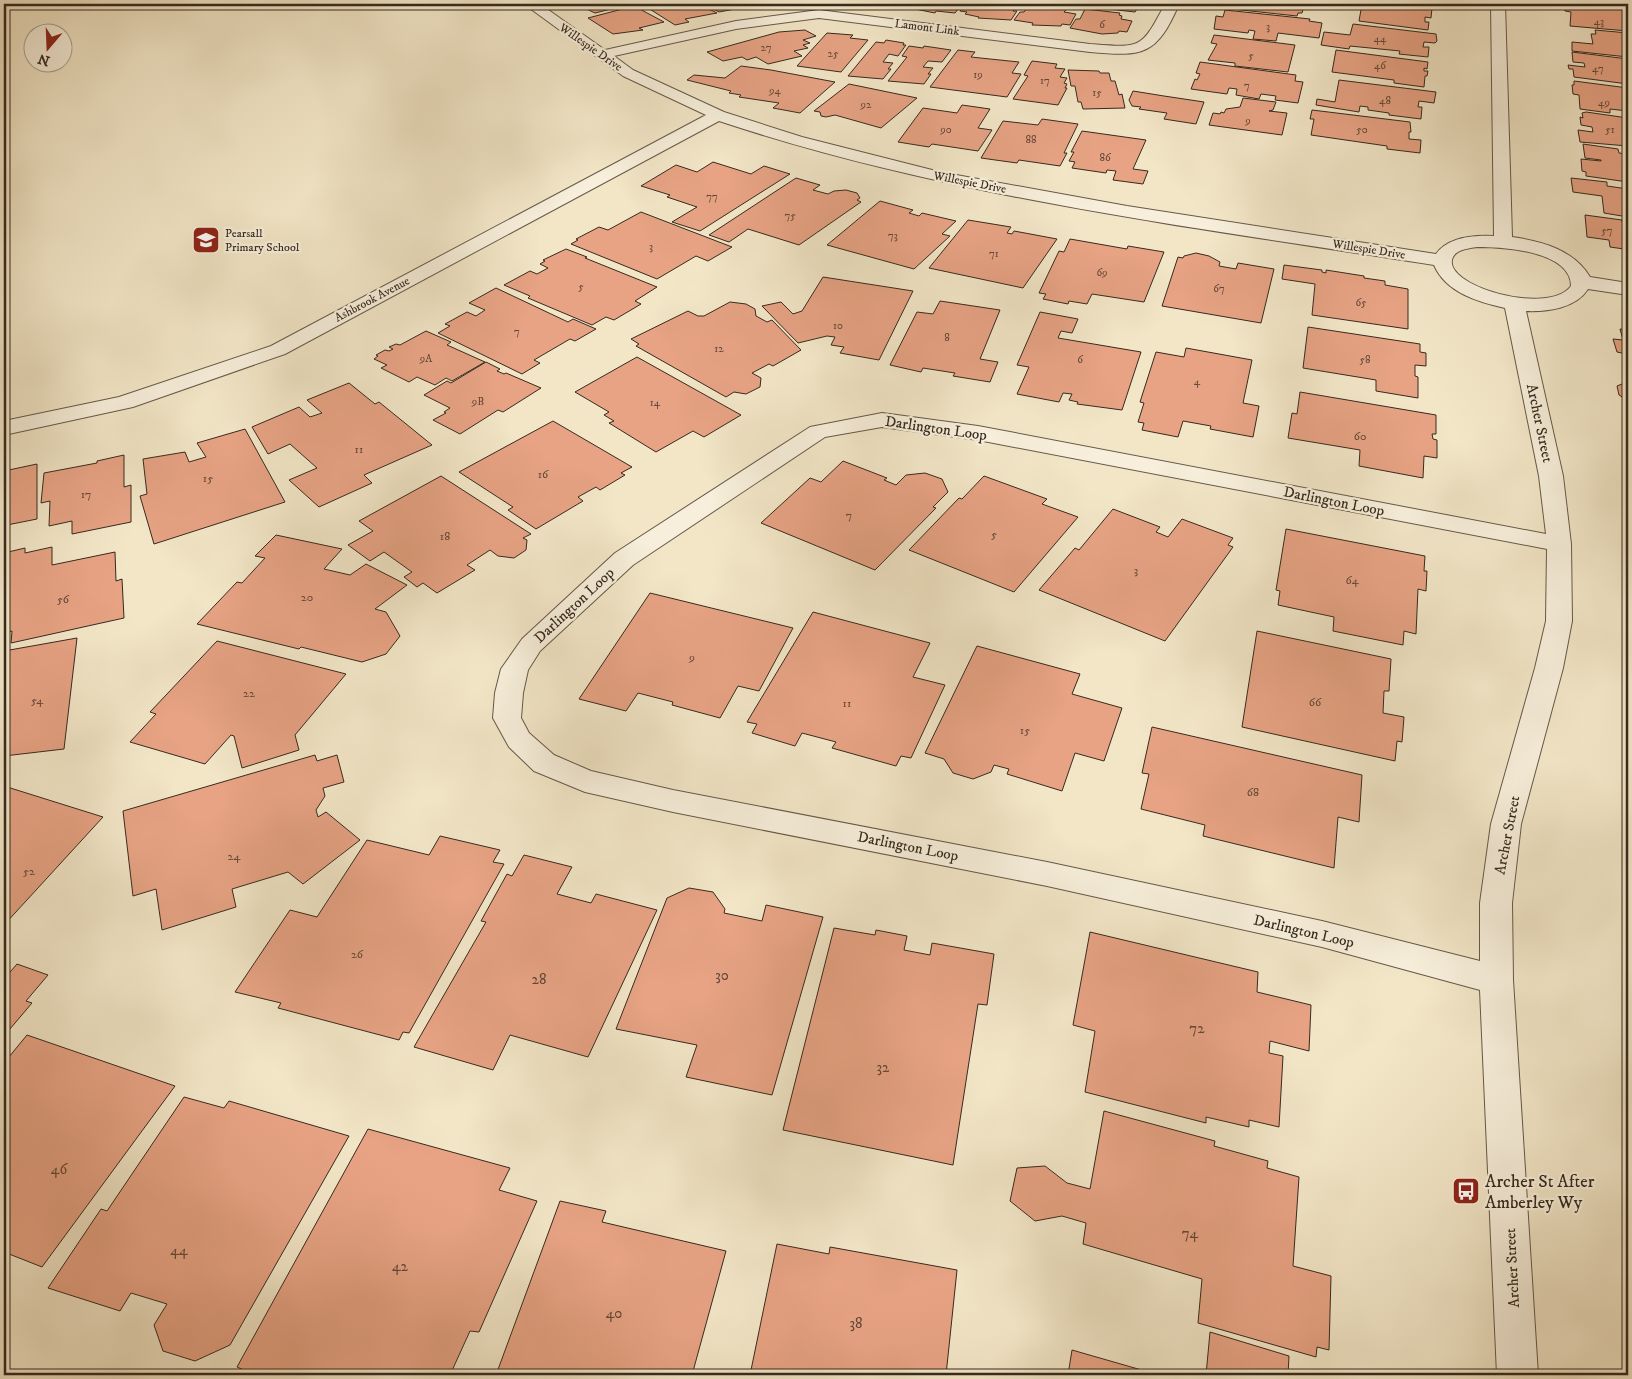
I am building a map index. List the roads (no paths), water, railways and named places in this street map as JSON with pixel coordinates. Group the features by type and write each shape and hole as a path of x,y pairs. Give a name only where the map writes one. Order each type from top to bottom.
{"street":[{"name":"Willespie Drive","path":"531,4 628,74 718,114 796,141 940,177 1127,211 1443,261"},
{"name":"Lamont Link","path":"601,55 740,23 778,17 819,14 1090,48 1126,49 1136,48 1150,42 1172,4"},
{"path":"1498,4 1503,241"},
{"name":"Ashbrook Avenue","path":"4,428 124,402 278,350 718,114"},
{"path":"1478,241 1503,241 1527,245 1549,252 1567,262 1579,273 1582,282 1581,289 1572,298 1556,304 1533,305 1489,298 1468,289 1452,278 1444,267 1443,261 1447,252 1460,244 1478,241"},
{"path":"1582,282 1628,289"},
{"name":"Archer Street","path":"1514,303 1551,476 1558,544 1559,622 1549,668 1506,824 1496,903 1496,980 1518,1375"},
{"name":"Darlington Loop","path":"1496,980 1322,934 1066,878 673,801 585,781 544,763 519,740 507,718 509,693 515,669 531,645 624,559 818,432 882,420 978,433 1558,544"}],"place":[{"name":"Pearsall Primary School","path":"206,240"},
{"name":"Archer St After Amberley Wy","path":"1466,1191"}]}
